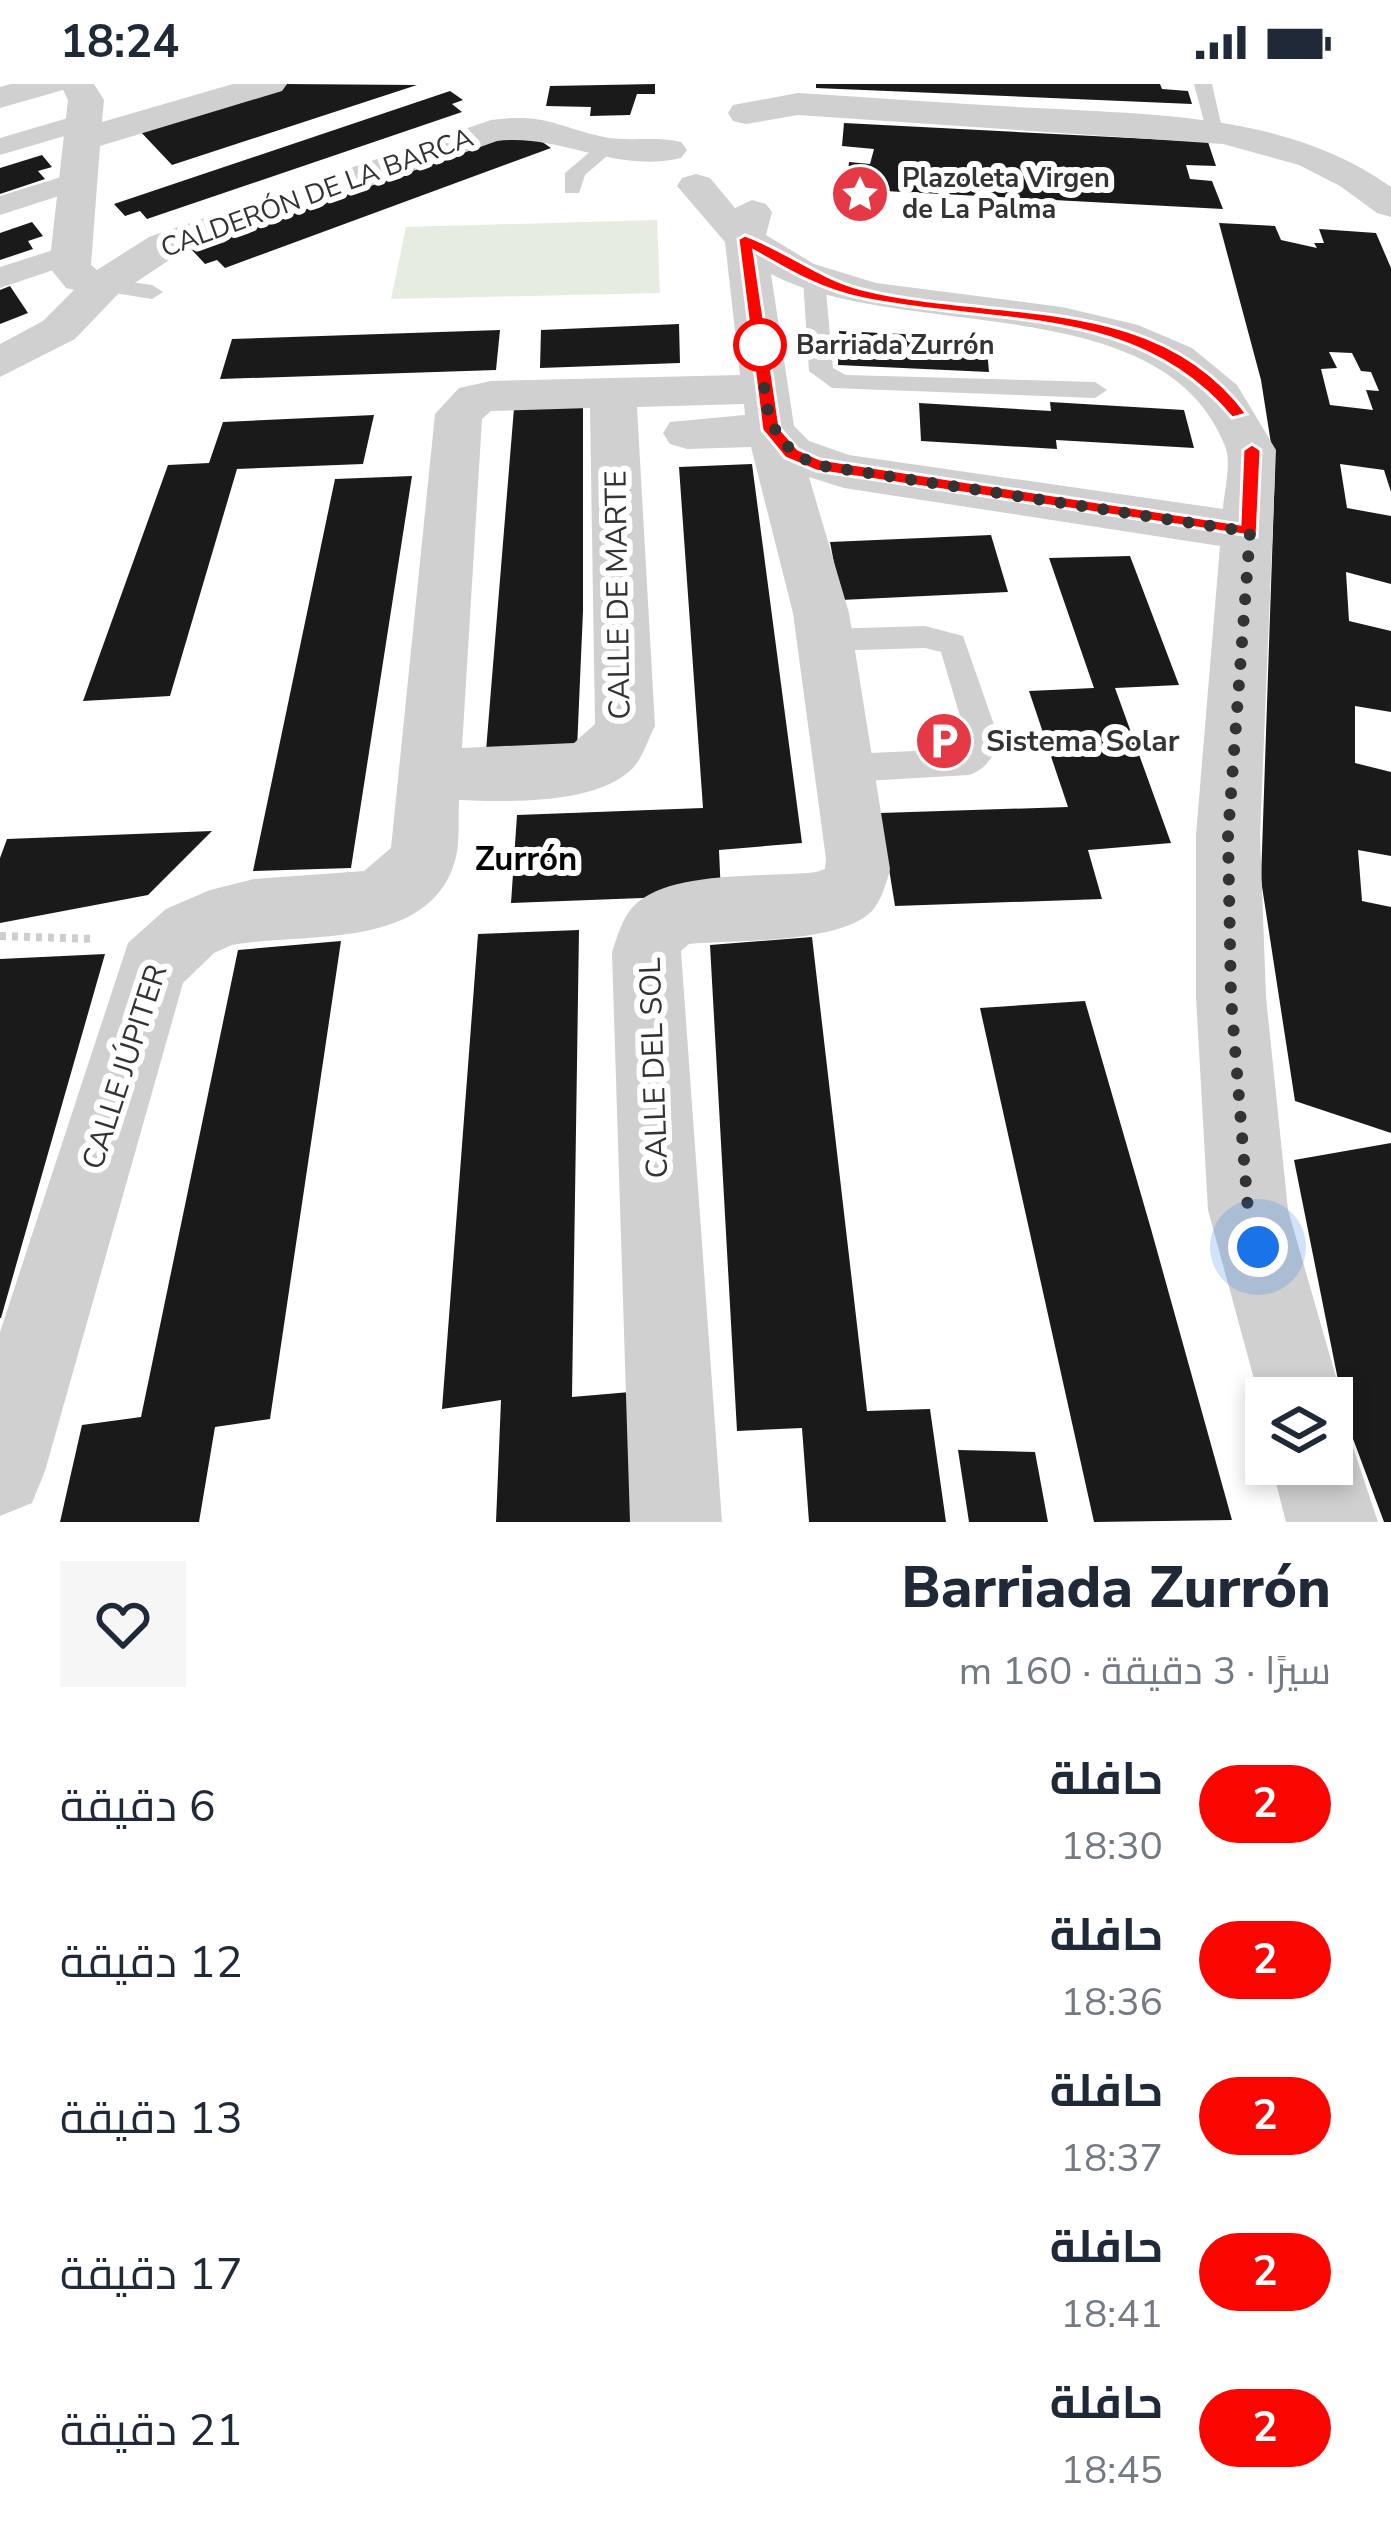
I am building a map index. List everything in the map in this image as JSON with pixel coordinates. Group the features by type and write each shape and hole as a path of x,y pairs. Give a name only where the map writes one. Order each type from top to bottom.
{"street":[{"path":"0,147 82,115 270,84"},
{"path":"517,87 513,104 525,120 551,132"},
{"path":"1293,1377 1248,1210 1231,998 1228,835 1252,450 1238,414 1211,382 1172,355 1125,336 1076,324 866,295 814,280 745,239 696,186 713,186 717,130 798,104 1242,149 1343,174 1391,205"},
{"path":"82,115 70,267 81,279 103,285"},
{"name":"CALDERÓN DE LA BARCA","path":"0,363 59,330 103,285 163,246 491,130 531,126 605,149 717,130"},
{"name":"CALLE DEL SOL","path":"676,1522 646,953 651,934 665,919 685,913 821,901 843,894 856,879 860,859 826,640 768,410 745,239 753,218 751,196 717,130"},
{"path":"0,206 76,182"},
{"path":"0,278 69,254"},
{"name":"CALLE JÚPITER","path":"0,1471 153,966 171,942 202,921 237,911 371,901 403,884 423,857 459,414 476,399 491,396 614,415"},
{"path":"614,415 768,410 792,454 816,465 1250,532"},
{"name":"CALLE DE MARTE","path":"430,774 553,772 585,766 611,750 625,726 614,415"},
{"path":"1322,1485 1332,1522"}],"lane":[{"path":"1203,84 1242,149"},
{"path":"572,190 574,173 605,149"},
{"path":"814,280 821,370 841,382 1095,390"},
{"path":"103,285 152,292"},
{"path":"826,640 925,637 952,644 984,742 980,754 969,762 848,768"}],"path":[{"path":"0,936 171,942"}],"shaded area":[{"path":"657,220 660,293 391,299 406,227"}],"building":[{"path":"284,84 417,85 172,165 138,129"},
{"path":"655,84 655,94 637,94 630,115 590,116 591,107 546,106 550,86"},
{"path":"816,84 1160,84 1162,89 1188,91 1192,104 816,88"},
{"path":"450,91 463,100 452,104 462,112 147,219 140,211 125,216 114,204"},
{"path":"844,123 1208,142 1216,166 1186,165 1190,179 1212,181 1223,209 846,189 849,162 870,164 874,149 842,146"},
{"path":"525,130 551,148 225,268 217,260 205,264 192,250"},
{"path":"42,155 52,167 38,171 45,179 0,194 0,168"},
{"path":"32,222 43,236 28,241 33,249 0,260 0,233"},
{"path":"1219,223 1275,226 1281,240 1317,248 1314,243 1324,243 1319,229 1376,233 1391,268 1391,492 1384,470 1340,464 1347,508 1391,516 1391,584 1346,572 1349,621 1391,631 1391,712 1355,706 1355,763 1391,772 1391,856 1358,850 1362,901 1391,907 1391,1133 1295,1101 1261,880 1275,469 1261,380","holes":["1329,352 1352,353 1361,371 1371,372 1379,391 1366,390 1373,410 1330,405 1321,369 1337,368"]},
{"path":"10,286 28,313 0,324 0,290"},
{"path":"679,324 680,363 540,368 541,330"},
{"path":"500,330 496,370 220,379 232,339"},
{"path":"839,331 986,338 989,372 838,365"},
{"path":"1050,402 1184,410 1194,448 1056,440 1057,449 921,441 919,403 1051,411"},
{"path":"583,406 577,749 486,751 514,408"},
{"path":"374,415 363,464 237,469 170,696 83,701 168,465 209,463 223,422"},
{"path":"752,464 802,843 719,850 721,895 511,903 517,815 703,808 679,467"},
{"path":"412,476 351,868 253,871 335,479"},
{"path":"991,535 1008,592 841,600 830,542"},
{"path":"1130,556 1179,685 1115,688 1171,843 1088,850 1102,899 895,906 880,813 1068,807 1029,691 1094,688 1049,558"},
{"path":"212,831 148,895 0,923 0,858 7,839"},
{"path":"579,930 572,1397 630,1392 632,1522 496,1522 501,1400 442,1409 478,934"},
{"path":"812,937 867,1411 930,1409 946,1522 809,1522 802,1428 737,1431 710,945"},
{"path":"341,941 270,1419 215,1427 199,1522 60,1522 82,1425 141,1417 238,950"},
{"path":"105,954 1,1318 0,1318 0,959"},
{"path":"1085,1001 1232,1520 1094,1522 980,1008"},
{"path":"1391,1143 1391,1522 1384,1522 1353,1439 1353,1377 1337,1377 1294,1160"},
{"path":"958,1450 1035,1452 1048,1522 969,1522"}],"bus line":[{"name":"2","path":"1238,414 1211,382 1172,355 1125,336 1015,312 866,295 814,280 745,239 771,430 792,454 816,465 1250,532 1252,450"}],"place":[{"name":"Plazoleta Virgen de La Palma","path":"860,194"},
{"name":"Barriada Zurrón","path":"760,345"},
{"name":"Sistema Solar","path":"944,741"}],"district":[{"name":"Zurrón","path":"526,859"}],"route":[{"path":"760,345 771,430 792,454 816,465 1250,532 1228,835 1231,998 1248,1210 1258,1247"}]}
